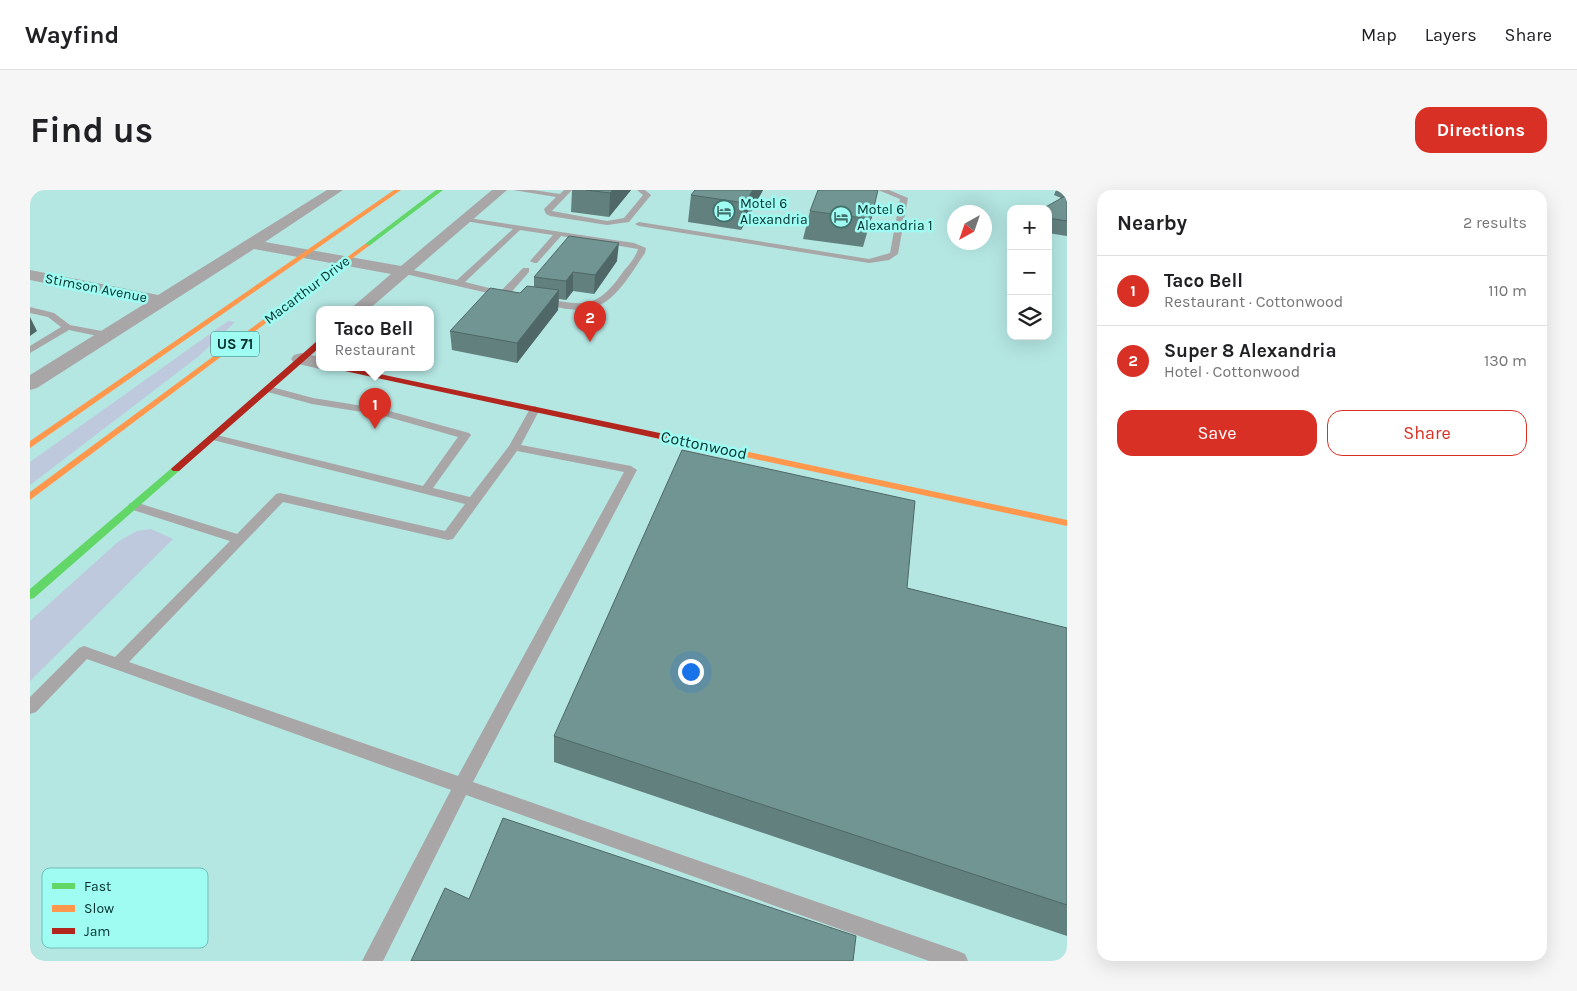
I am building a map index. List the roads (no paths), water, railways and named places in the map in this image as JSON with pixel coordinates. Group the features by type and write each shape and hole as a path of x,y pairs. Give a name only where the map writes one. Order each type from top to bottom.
{"main road":[{"name":"Macarthur Drive","path":"30,445 398,190"},
{"name":"Macarthur Drive","path":"30,497 440,190"},
{"path":"30,596 316,346"},
{"name":"Cottonwood","path":"354,371 1067,523"}],"street":[{"path":"30,384 336,190"},
{"path":"363,306 500,190"},
{"path":"252,244 404,271"},
{"name":"Stimson Avenue","path":"30,275 162,301"},
{"path":"301,359 316,362"}],"lane":[{"path":"518,190 561,196"},
{"path":"568,190 548,209 553,214 608,223 626,220 647,195 641,190"},
{"path":"639,224 869,261 886,258 894,254 904,198 882,190"},
{"path":"465,219 634,244 642,248 641,253 604,300 594,306 579,307 534,299"},
{"path":"458,284 519,227"},
{"path":"534,258 542,247 559,233"},
{"path":"504,240 514,242"},
{"path":"494,250 503,252"},
{"path":"486,258 496,259"},
{"path":"473,270 483,272"},
{"path":"504,293 514,277 526,270"},
{"path":"404,271 518,296"},
{"path":"30,310 51,315 59,319 67,327 107,335"},
{"path":"30,318 43,321 59,319"},
{"path":"30,350 67,327"},
{"path":"268,389 312,401 382,412 465,435 426,490"},
{"path":"118,664 280,497 448,536 514,447 535,409"},
{"path":"213,437 473,502"},
{"path":"372,961 462,786 631,470 514,447"},
{"path":"134,506 239,538"},
{"path":"30,707 84,652 958,961"}],"place":[{"name":"Motel 6 Alexandria","path":"724,211"},
{"name":"Motel 6 Alexandria 1","path":"841,217"},
{"name":"Super 8 Alexandria","path":"590,342"},
{"name":"Taco Bell","path":"375,429"}]}
